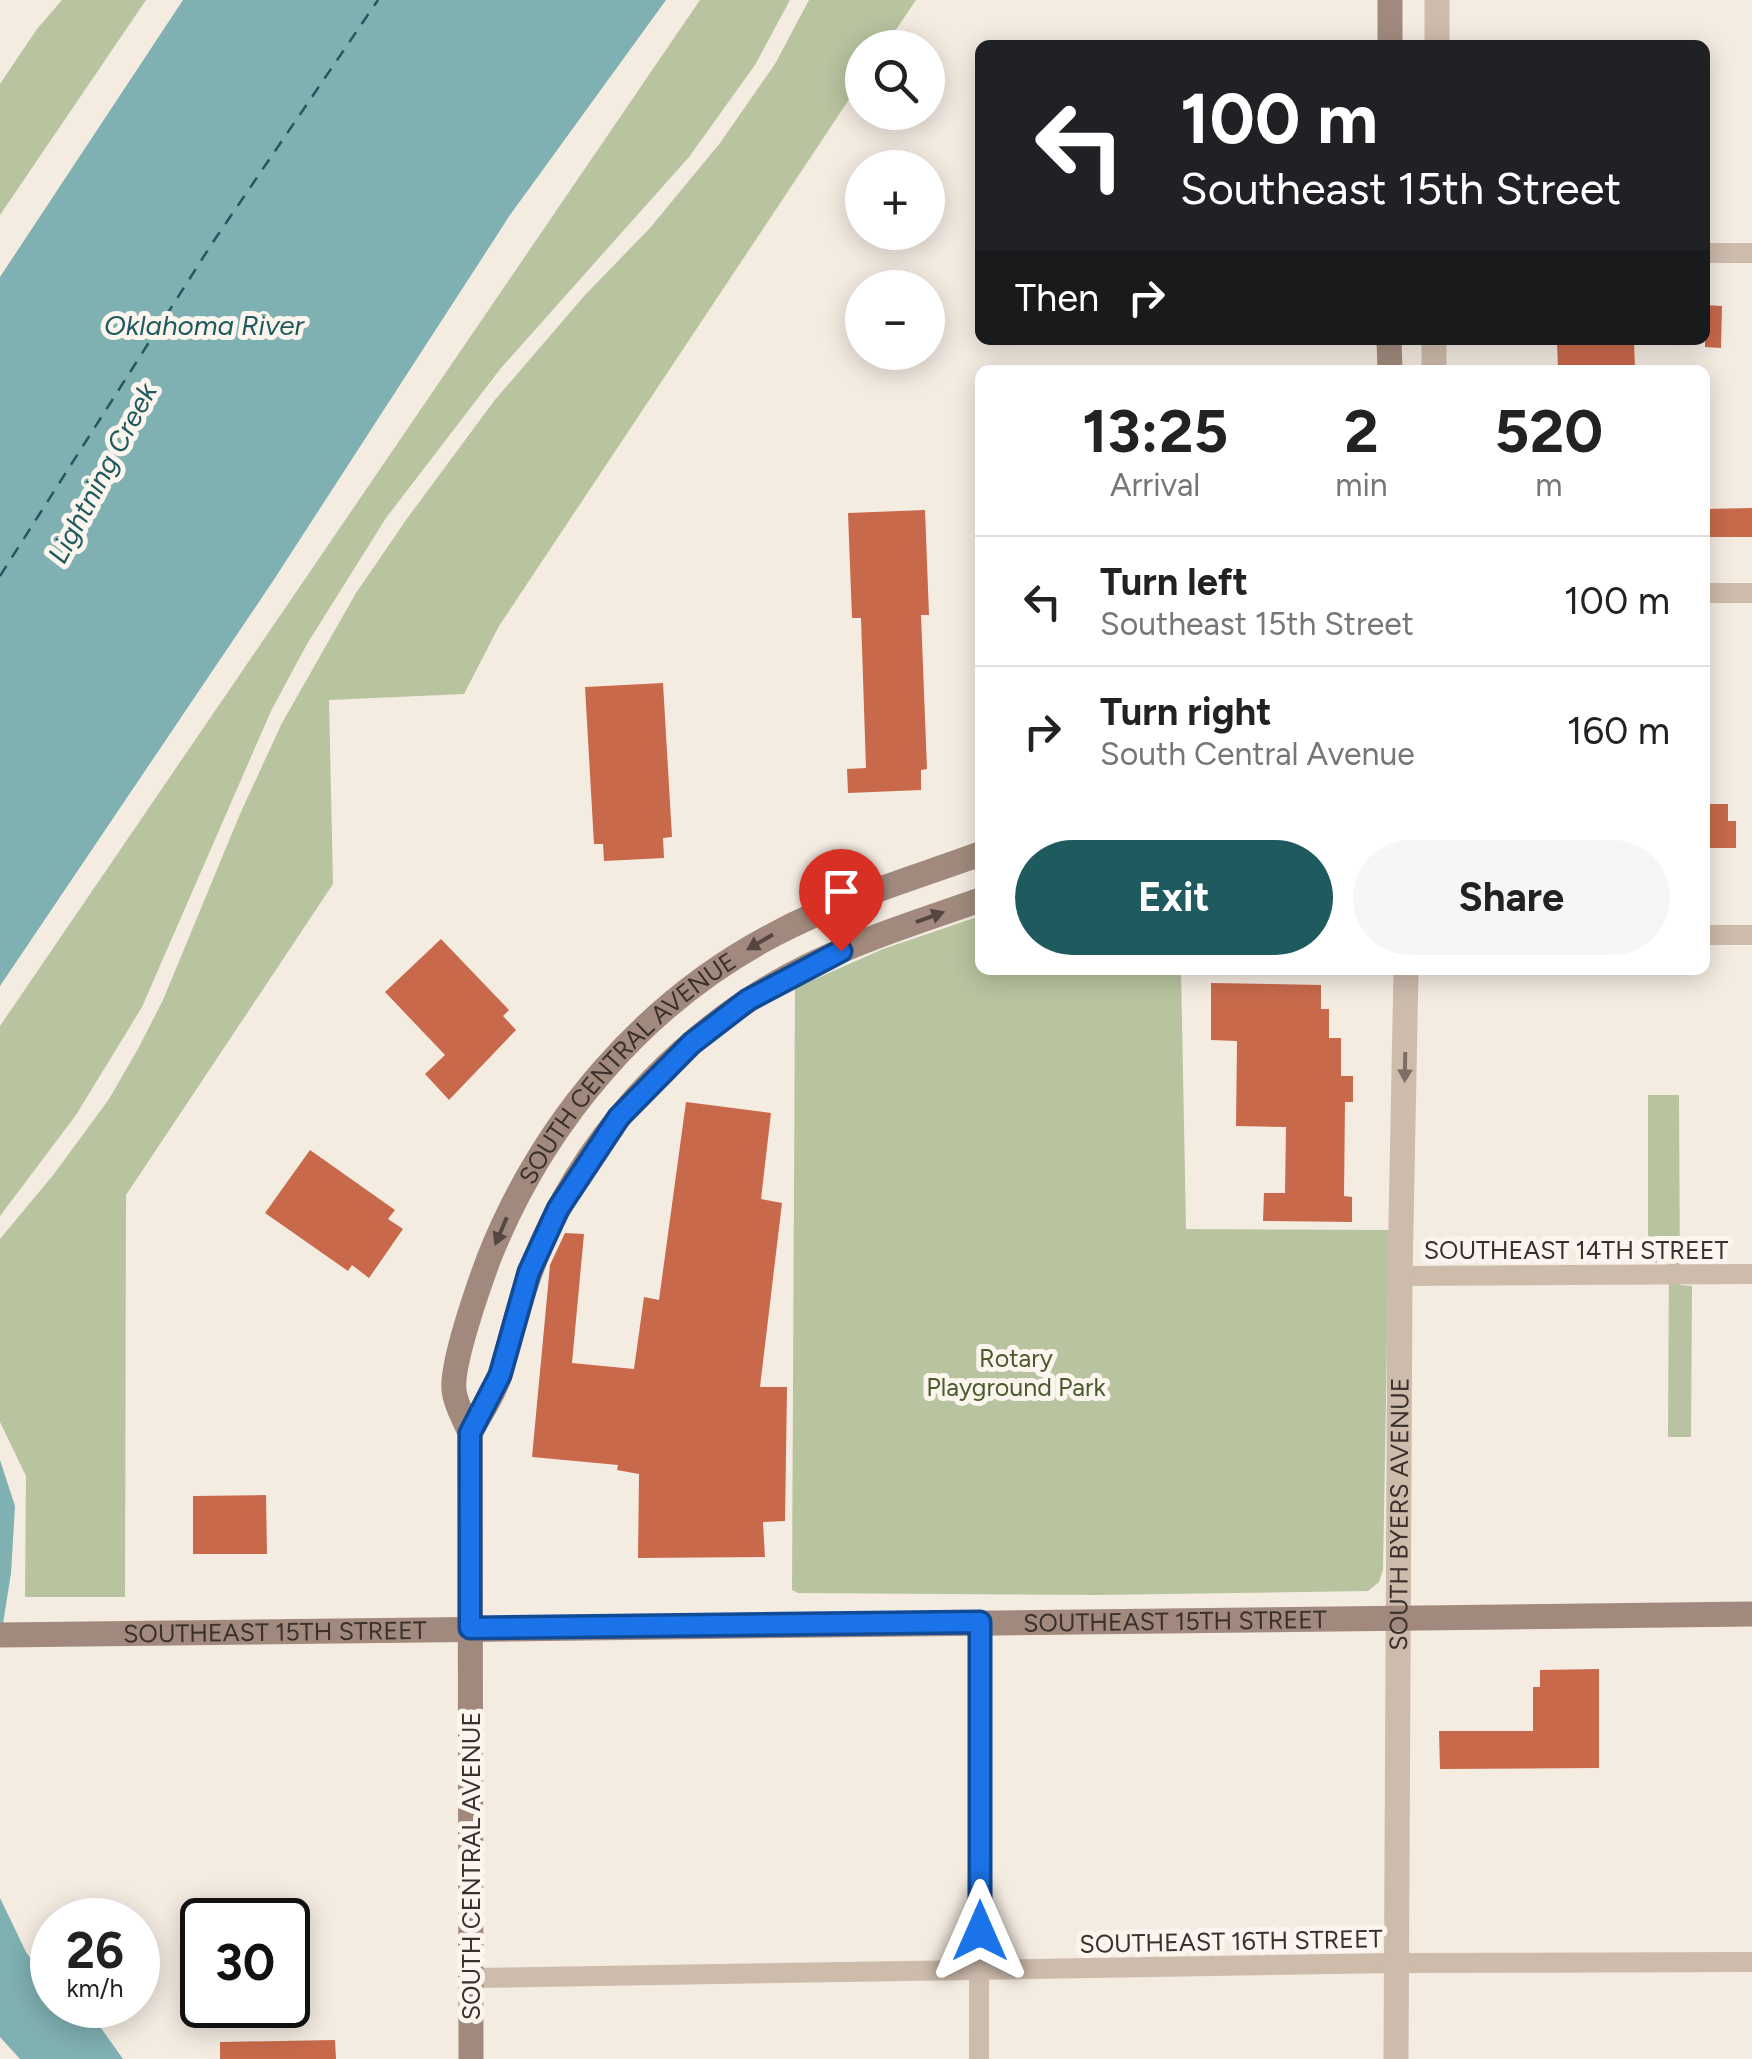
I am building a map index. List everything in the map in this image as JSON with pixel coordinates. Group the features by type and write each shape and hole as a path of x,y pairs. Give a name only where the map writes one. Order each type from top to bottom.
{"main road":[{"path":"1390,0 1390,40"},
{"name":"SOUTH CENTRAL AVENUE","path":"471,2059 470,1433 454,1390 482,1278 511,1206 572,1108 596,1078 680,998 757,944 808,918 975,856"},
{"name":"SOUTH CENTRAL AVENUE","path":"470,1433 500,1375 529,1272 558,1209 597,1147 640,1092 692,1043 779,981 841,951 975,902"},
{"name":"SOUTHEAST 15TH STREET","path":"0,1635 1752,1614"}],"street":[{"path":"1436,40 1437,0"},
{"path":"1710,253 1752,253"},
{"path":"1710,593 1752,593"},
{"path":"1710,935 1752,935"},
{"name":"SOUTH BYERS AVENUE","path":"1396,2059 1400,1276 1406,975"},
{"name":"SOUTHEAST 14TH STREET","path":"1400,1276 1752,1274"},
{"path":"979,2059 980,1622"},
{"name":"SOUTHEAST 16TH STREET","path":"472,1978 1396,1963 1752,1962"}],"green space":[{"path":"62,0 146,0 0,215 0,84"},
{"path":"700,0 790,0 755,65 689,157 501,368 386,518 307,644 271,711 142,1007 76,1115 0,1216 0,1026"},
{"path":"809,0 916,0 896,30 845,30 845,106 499,626 464,694 329,700 333,884 126,1195 125,1597 25,1597 26,1476 0,1422 0,1239 109,1099 139,1047 282,723 356,593 494,401 585,295 650,228 720,143 775,64"},
{"name":"Rotary Playground Park","path":"975,918 975,975 1181,975 1186,1229 1389,1230 1383,1570 1379,1582 1368,1591 1097,1595 792,1590 795,988 883,949"},
{"path":"1648,1095 1679,1095 1680,1285 1692,1286 1691,1437 1668,1437 1669,1263 1648,1262"}],"water":[{"name":"Oklahoma River","path":"183,0 666,0 510,215 273,581 0,986 0,277"},
{"path":"0,1460 15,1506 11,1573 0,1643"},
{"path":"0,1898 30,1957 30,2028 101,2028 123,2059 20,2059 0,2037"}],"building":[{"path":"1710,305 1722,306 1721,348 1705,347 1710,345"},
{"path":"1557,345 1634,345 1635,365 1558,365"},
{"path":"1752,508 1752,537 1710,537 1710,509"},
{"path":"925,510 929,615 921,615 927,769 921,770 921,790 848,793 847,769 866,768 861,618 852,618 848,513"},
{"path":"663,683 672,837 663,838 664,858 604,861 603,844 594,844 585,687"},
{"path":"1710,804 1728,804 1728,821 1736,821 1736,848 1710,848"},
{"path":"441,939 509,1010 503,1016 516,1030 449,1100 425,1074 445,1055 385,992"},
{"path":"1211,983 1321,985 1321,1009 1329,1009 1329,1038 1341,1038 1341,1076 1353,1076 1353,1102 1345,1102 1344,1196 1352,1197 1352,1222 1263,1221 1264,1193 1285,1193 1286,1127 1236,1126 1237,1041 1211,1040"},
{"path":"686,1102 771,1113 761,1199 782,1203 760,1387 787,1387 785,1521 763,1522 765,1557 638,1558 639,1474 617,1470 618,1465 532,1457 550,1265 565,1233 584,1234 572,1363 634,1369 644,1297 659,1300"},
{"path":"310,1150 395,1210 388,1219 403,1229 369,1278 352,1265 348,1271 265,1213"},
{"path":"266,1495 267,1554 193,1554 193,1496"},
{"path":"1599,1669 1599,1768 1440,1769 1439,1731 1533,1731 1533,1687 1540,1687 1540,1670"},
{"path":"335,2040 336,2059 220,2059 220,2042"}],"ferry route":[{"path":"0,576 213,242 378,0"}],"route":[{"path":"841,951 748,1000 666,1066 619,1117 558,1209 529,1272 500,1375 470,1433 470,1628 980,1622 980,1931"}],"water label":[{"name":"Lightning Creek","path":"102,473"}]}
